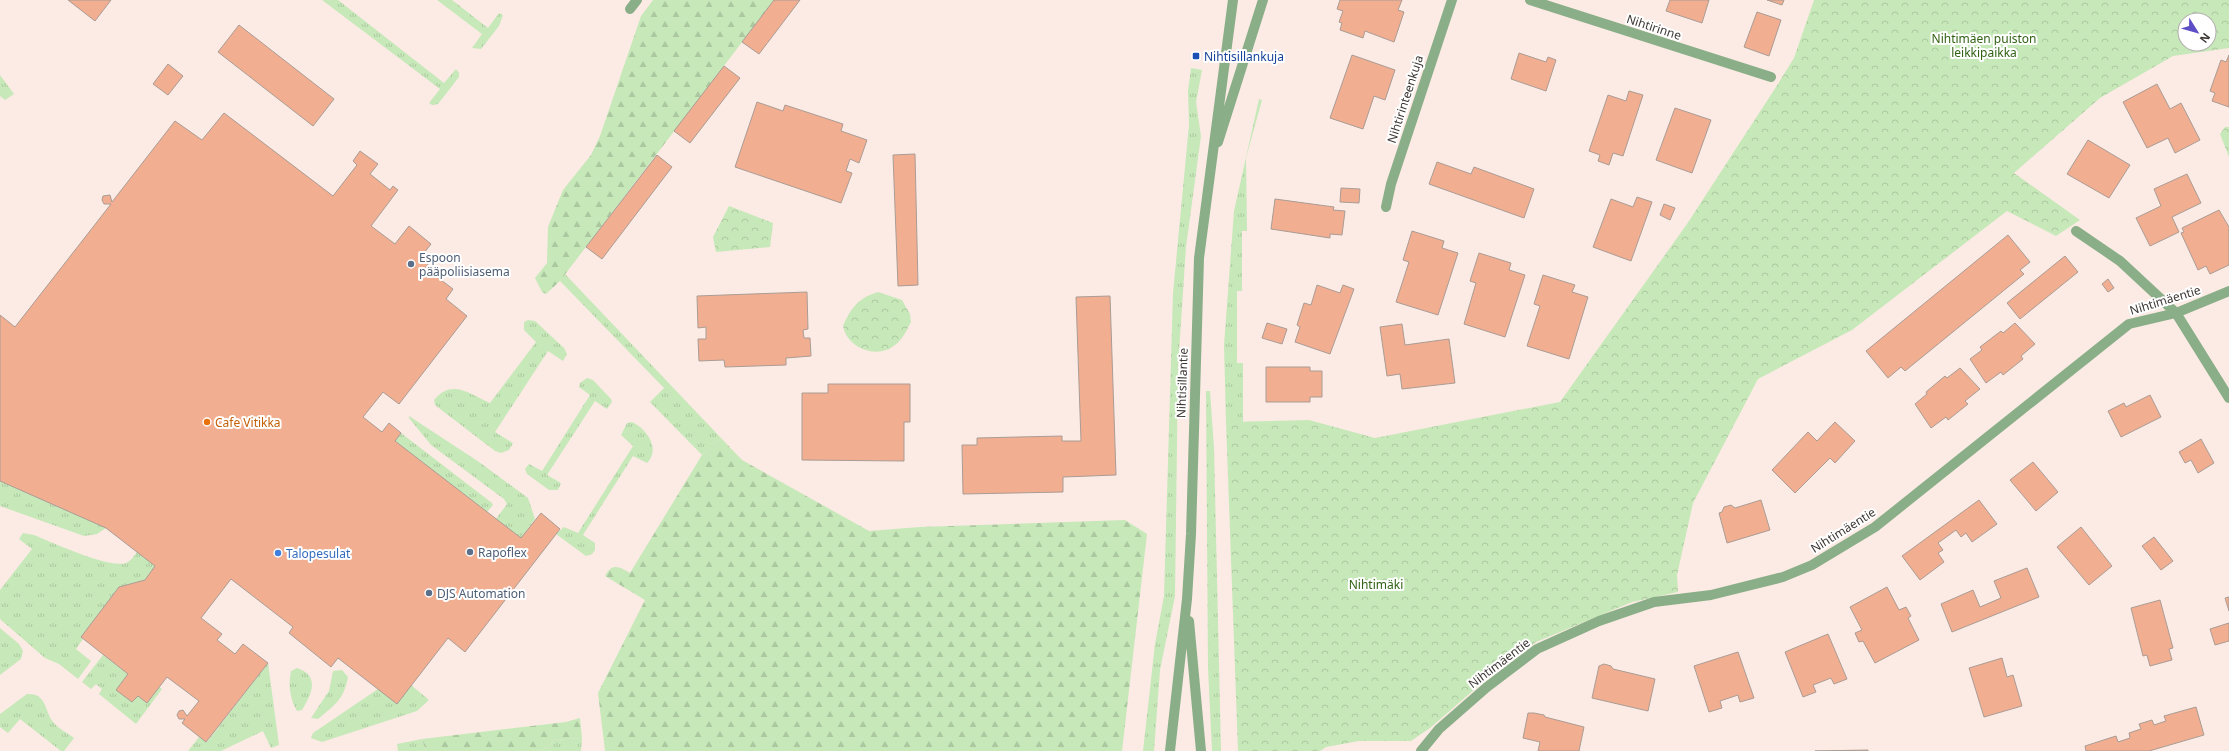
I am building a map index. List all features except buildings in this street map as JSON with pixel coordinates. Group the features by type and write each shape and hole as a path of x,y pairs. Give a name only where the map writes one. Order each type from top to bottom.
{"street":[{"path":"630,9 637,0"},
{"name":"Nihtisillantie","path":"1170,751 1187,599 1191,534 1199,258 1209,169 1233,0"},
{"name":"Nihtisillantie","path":"1209,169 1263,0"},
{"name":"Nihtirinteenkuja","path":"1386,207 1392,184 1452,0"},
{"name":"Nihtirinne","path":"1530,0 1771,77"},
{"path":"2076,231 2120,260 2176,313 2229,398"},
{"name":"Nihtimäentie","path":"1420,751 1439,729 1487,687 1537,649 1599,621 1654,602 1711,595 1783,577 1812,565 1875,527 2129,324 2176,313 2229,291"},
{"name":"Nihtisillantie","path":"1187,599 1201,751"}],"green space":[{"path":"322,0 338,0 444,83 456,69 459,73 459,77 438,104 432,105 429,103 440,89"},
{"path":"437,0 452,0 488,28 499,13 503,15 499,26 481,49 472,48 482,34"},
{"path":"653,0 774,0 560,281 546,294 542,292 535,278 547,263 548,227 563,190 591,155 600,136 641,16"},
{"name":"Nihtimäki","path":"1814,0 2229,0 2229,48 2217,50 2217,12 2177,12 2177,52 2201,52 2173,56 2100,98 2014,173 2080,220 2056,236 2007,211 1852,330 1758,379 1693,503 1677,575 1678,592 1632,602 1536,642 1491,675 1430,728 1411,741 1359,741 1326,747 1320,751 1238,751 1226,422 1309,420 1375,438 1560,402 1687,224 1794,58"},
{"path":"1191,68 1202,70 1196,102 1201,136 1186,247 1178,367 1175,596 1160,670 1154,751 1143,751 1155,644 1164,596 1173,293 1189,125 1188,91"},
{"path":"0,75 14,94 5,100 0,96"},
{"path":"1259,99 1262,100 1246,158 1247,231 1242,231 1242,291 1237,291 1237,363 1243,363 1243,422 1226,422 1224,345 1234,211"},
{"path":"2225,127 2229,127 2229,157 2220,134"},
{"path":"729,206 773,223 770,247 716,252 713,237"},
{"path":"565,274 721,438 702,455 650,402 664,388 560,281"},
{"path":"878,292 902,300 910,314 911,322 898,343 888,349 872,351 856,346 846,334 843,326 856,304 865,297"},
{"path":"528,320 535,321 564,348 567,354 563,361 548,351 495,432 513,443 509,450 501,453 495,451 435,405 434,400 441,393 454,389 468,392 490,403 536,342 524,330 524,322"},
{"path":"587,378 593,380 611,399 612,402 607,409 595,401 547,475 561,483 558,490 549,490 527,474 525,469 529,464 542,471 590,395 579,387 580,383"},
{"path":"1206,391 1210,391 1214,448 1221,751 1212,751 1208,668"},
{"path":"409,416 479,462 528,498 535,519 521,538 496,519 507,504 504,499 431,445 409,418"},
{"path":"632,422 643,429 647,434 653,452 651,458 647,463 633,456 583,535 595,543 595,550 592,554 586,556 556,534 564,527 578,533 633,446 621,435 627,423"},
{"path":"401,433 493,505 487,512 395,441"},
{"path":"721,438 742,460 869,531 920,527 1125,520 1147,534 1122,751 605,751 598,693 645,600 605,576 613,567 623,569 630,573 702,455"},
{"path":"0,481 106,528 97,534 84,536 0,506"},
{"path":"23,533 34,535 94,559 118,564 126,563 131,560 137,552 155,566 145,580 119,587 81,637 83,639 76,649 91,661 78,679 59,664 45,658 0,619 0,590 32,549 19,539"},
{"path":"0,628 19,644 23,651 21,659 0,675"},
{"path":"103,655 128,674 116,690 132,702 138,696 147,703 159,687 162,689 136,724 99,694 102,689 96,684 91,689 82,682"},
{"path":"268,663 279,745 271,748 263,731 221,751 188,751 199,737 207,742"},
{"path":"297,668 304,671 309,676 312,681 312,686 311,692 302,710 297,711 291,697 290,681 291,671"},
{"path":"342,670 348,677 344,691 338,701 318,719 311,718 329,691 333,671"},
{"path":"411,685 429,700 417,711 322,742 311,738 313,733 378,689"},
{"path":"27,694 33,694 42,699 53,722 74,738 64,751 61,751 20,719 8,733 0,727 0,714"},
{"path":"580,718 582,738 554,740 549,747 539,751 426,751 422,739 566,722"},
{"path":"582,738 581,751 539,751 549,747 554,740"},
{"path":"422,739 426,751 398,751 397,744"}],"place":[{"name":"Nihtisillankuja","path":"1196,56"},
{"name":"Espoon pääpoliisiasema","path":"411,264"},
{"name":"Cafe Vitikka","path":"207,422"},
{"name":"Rapoflex","path":"470,552"},
{"name":"Talopesulat","path":"278,553"},
{"name":"DJS Automation","path":"429,593"}],"park label":[{"name":"Nihtimäen puiston leikkipaikka","path":"1984,45"}]}
